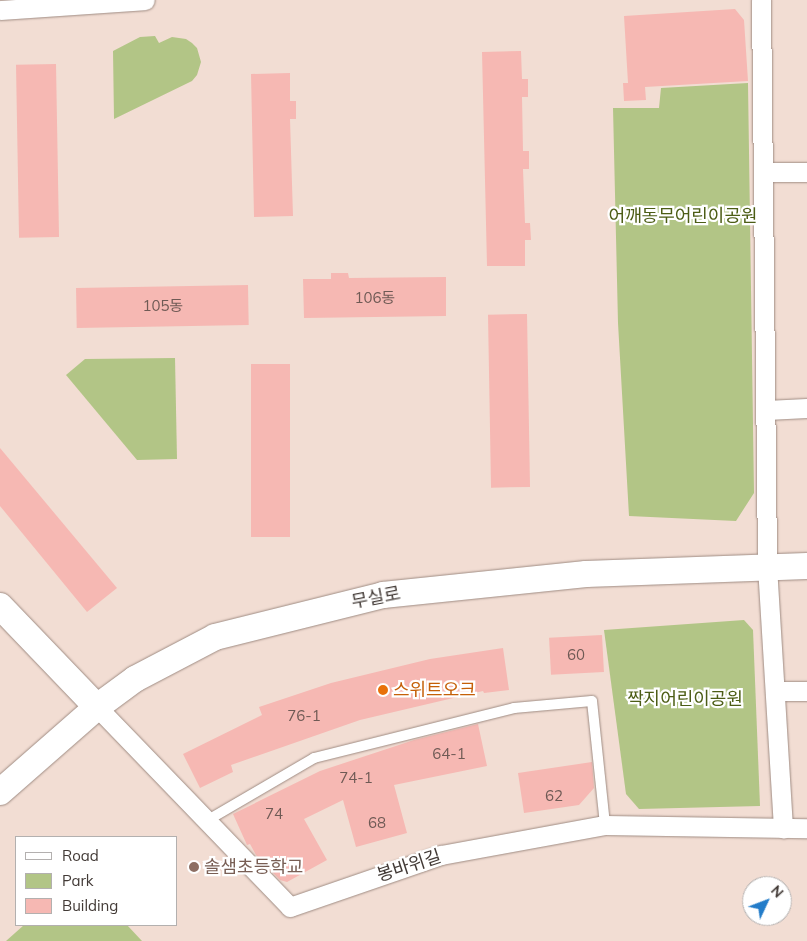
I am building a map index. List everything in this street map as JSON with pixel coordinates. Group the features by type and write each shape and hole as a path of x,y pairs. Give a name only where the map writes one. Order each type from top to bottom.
{"street":[{"path":"0,10 145,0"},
{"path":"761,0 767,566 783,829"},
{"path":"763,172 807,172"},
{"path":"766,410 807,408"},
{"name":"무실로","path":"0,792 97,707 135,680 214,637 383,595 586,574 807,566"},
{"path":"0,606 97,707"},
{"path":"774,691 807,691"},
{"name":"봉바위길","path":"97,707 290,907 441,854 606,825 807,828"}],"lane":[{"path":"208,820 314,758 514,708 592,701 606,825"}],"green space":[{"path":"155,36 159,43 172,37 186,39 192,43 197,48 201,62 197,75 192,81 114,119 113,51 140,37"},
{"name":"어깨동무어린이공원","path":"748,83 754,493 736,521 629,516 618,323 613,108 659,108 661,88"},
{"path":"175,358 177,459 137,460 66,375 85,359"},
{"name":"짝지어린이공원","path":"744,620 753,630 760,806 639,809 626,794 604,630"},
{"path":"23,926 128,926 142,941 6,941"}],"building":[{"path":"735,9 744,20 748,81 645,87 646,100 624,101 623,83 628,83 624,16"},
{"path":"521,51 522,79 528,79 528,97 522,97 523,151 529,151 529,169 523,169 525,223 530,223 531,240 525,240 525,266 487,266 482,52"},
{"path":"56,64 59,237 19,238 16,65"},
{"path":"290,73 290,101 296,101 296,119 290,119 293,216 254,217 251,74"},
{"path":"331,273 348,273 349,278 446,277 446,316 304,318 303,279 331,279"},
{"path":"248,285 249,325 77,328 76,288"},
{"path":"527,314 530,487 491,488 488,315"},
{"path":"251,364 290,364 290,537 251,537"},
{"path":"0,448 117,588 87,612 0,506"},
{"path":"602,635 604,672 551,675 549,638"},
{"path":"503,648 509,690 484,693 483,691 360,720 231,765 233,772 200,788 183,754 262,715 259,707 331,683 430,659"},
{"path":"478,724 487,766 394,785 407,833 356,847 343,800 304,819 327,860 287,882 280,880 256,855 250,844 247,845 233,814 320,771 414,740"},
{"path":"592,762 594,788 579,805 524,813 518,773"}],"place":[{"name":"스위트오크","path":"383,690"},
{"name":"솔샘초등학교","path":"194,867"}]}
